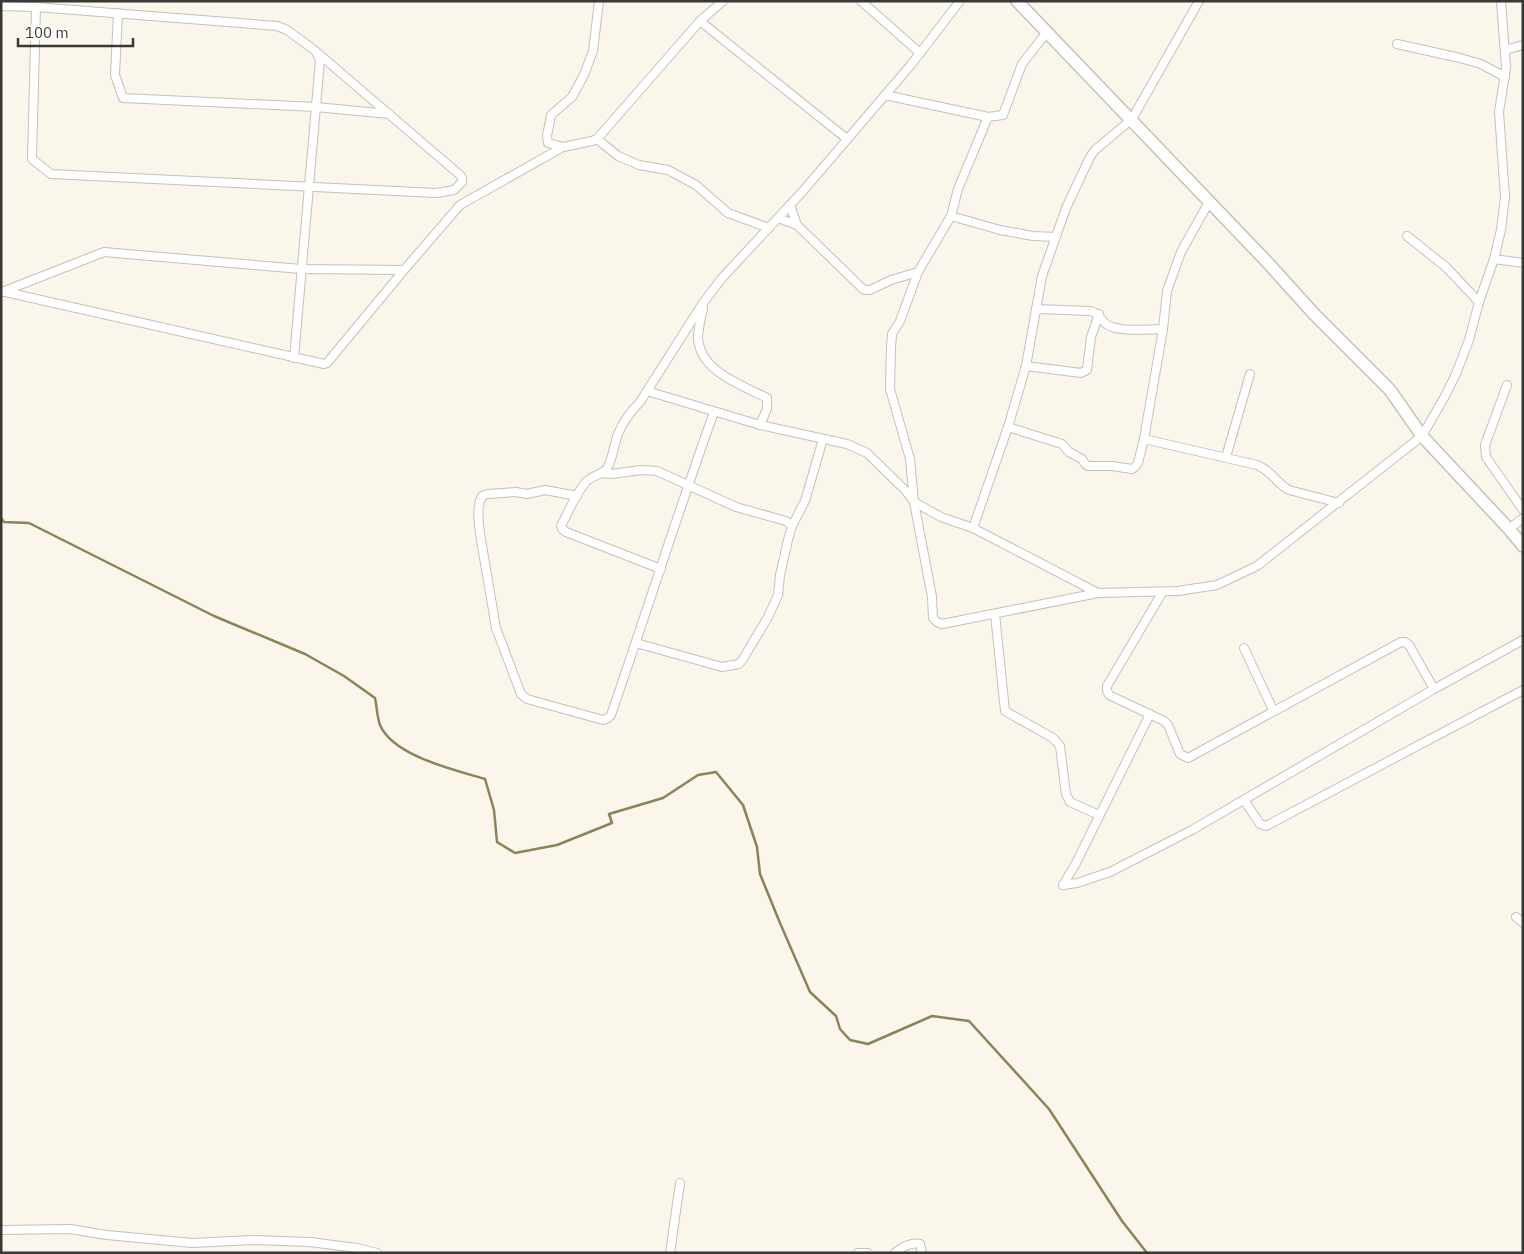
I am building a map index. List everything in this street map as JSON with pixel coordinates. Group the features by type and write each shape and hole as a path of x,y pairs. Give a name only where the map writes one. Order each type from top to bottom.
{"main road":[{"path":"1017,1 1132,119 1314,314 1390,390 1422,436 1523,546"}],"street":[{"path":"563,147 548,143 547,136 551,115 572,97 584,75 593,51 599,1"},
{"path":"2,292 321,364 327,363 460,205 563,147 597,139 700,21 723,1"},
{"path":"860,1 920,53"},
{"path":"661,569 566,532 561,526 583,485 588,479 602,473 607,468 622,425 647,391 703,303 722,278 790,205 885,95 960,1"},
{"path":"973,528 1008,427 1026,366 1042,276 1066,208 1095,150 1132,119 1199,1"},
{"path":"988,117 958,189 951,216 918,272 900,321 892,334 889,367 890,389 910,459 914,502 932,597 933,618 942,624 1098,593 1178,591 1217,585 1257,566 1422,436 1456,374 1469,340 1502,230 1505,197 1499,112 1505,77 1505,50 1501,1"},
{"path":"1,6 36,7 277,26 288,30 313,49 460,175 462,182 454,190 436,193 51,174 32,159 36,7"},
{"path":"118,13 115,75 123,98 316,107 389,114"},
{"path":"700,21 847,139"},
{"path":"885,95 988,117 1003,115 1022,64 1047,32"},
{"path":"1397,44 1481,64 1505,77"},
{"path":"1505,50 1523,45"},
{"path":"294,358 320,60 317,54"},
{"path":"597,139 618,156 639,165 668,170 696,185 728,213 769,228"},
{"path":"1008,427 1062,444 1069,452 1082,458 1088,466 1112,466 1132,469 1135,467 1138,463 1144,439 1163,329 1167,290 1181,252 1209,202"},
{"path":"790,205 797,225"},
{"path":"951,216 1000,230 1033,236 1056,237"},
{"path":"778,218 797,225 864,290 870,290 891,280 918,272"},
{"path":"1407,236 1446,267 1479,302"},
{"path":"2,292 104,252 301,268 404,270"},
{"path":"1494,258 1523,263"},
{"path":"703,303 698,337 703,355 722,376 766,398 767,409 760,425"},
{"path":"1036,309 1092,311 1099,314 1105,324 1115,328 1163,329"},
{"path":"1026,366 1081,373 1088,370 1091,337 1099,314"},
{"path":"1226,457 1250,374"},
{"path":"1507,385 1485,445 1486,457 1523,510"},
{"path":"647,391 760,425 847,444 867,453 914,502 941,517 973,528 1098,593"},
{"path":"577,496 545,490 527,494 516,492 487,494 482,496 480,500 478,518 496,628 521,694 527,699 603,720 611,715 687,486 714,412"},
{"path":"1144,439 1263,467 1289,490 1338,503"},
{"path":"636,643 722,667 739,664 764,624 778,595 780,575 792,526 805,501 822,440"},
{"path":"602,473 612,474 641,470 657,471 736,507 786,521 792,526"},
{"path":"1509,529 1523,518"},
{"path":"1162,592 1107,690 1109,695 1164,721 1168,725 1180,754 1188,758 1273,710 1401,642 1409,645 1434,689"},
{"path":"995,614 1005,711 1053,738 1060,746 1066,794 1070,802 1099,815"},
{"path":"1150,714 1063,885 1077,883 1110,872 1192,830 1434,689 1523,640"},
{"path":"1244,648 1273,710"},
{"path":"1244,800 1260,824 1266,826 1523,690"},
{"path":"1516,917 1523,923"},
{"path":"670,1253 680,1184"},
{"path":"1,1230 70,1229 106,1235 192,1243 259,1240 310,1242 357,1248 377,1253"},
{"path":"895,1253 905,1246 917,1243 920,1244 922,1253"},
{"path":"858,1253 868,1253"}],"waterway":[{"path":"1,518 4,522 29,523 214,616 305,654 344,676 375,698 380,725 387,736 398,745 426,760 485,779 494,810 497,842 515,853 557,845 612,823 609,814 663,798 698,775 716,772 743,805 757,847 760,874 810,992 836,1016 840,1029 850,1040 868,1044 932,1016 969,1021 1049,1109 1122,1221 1147,1253"}]}
